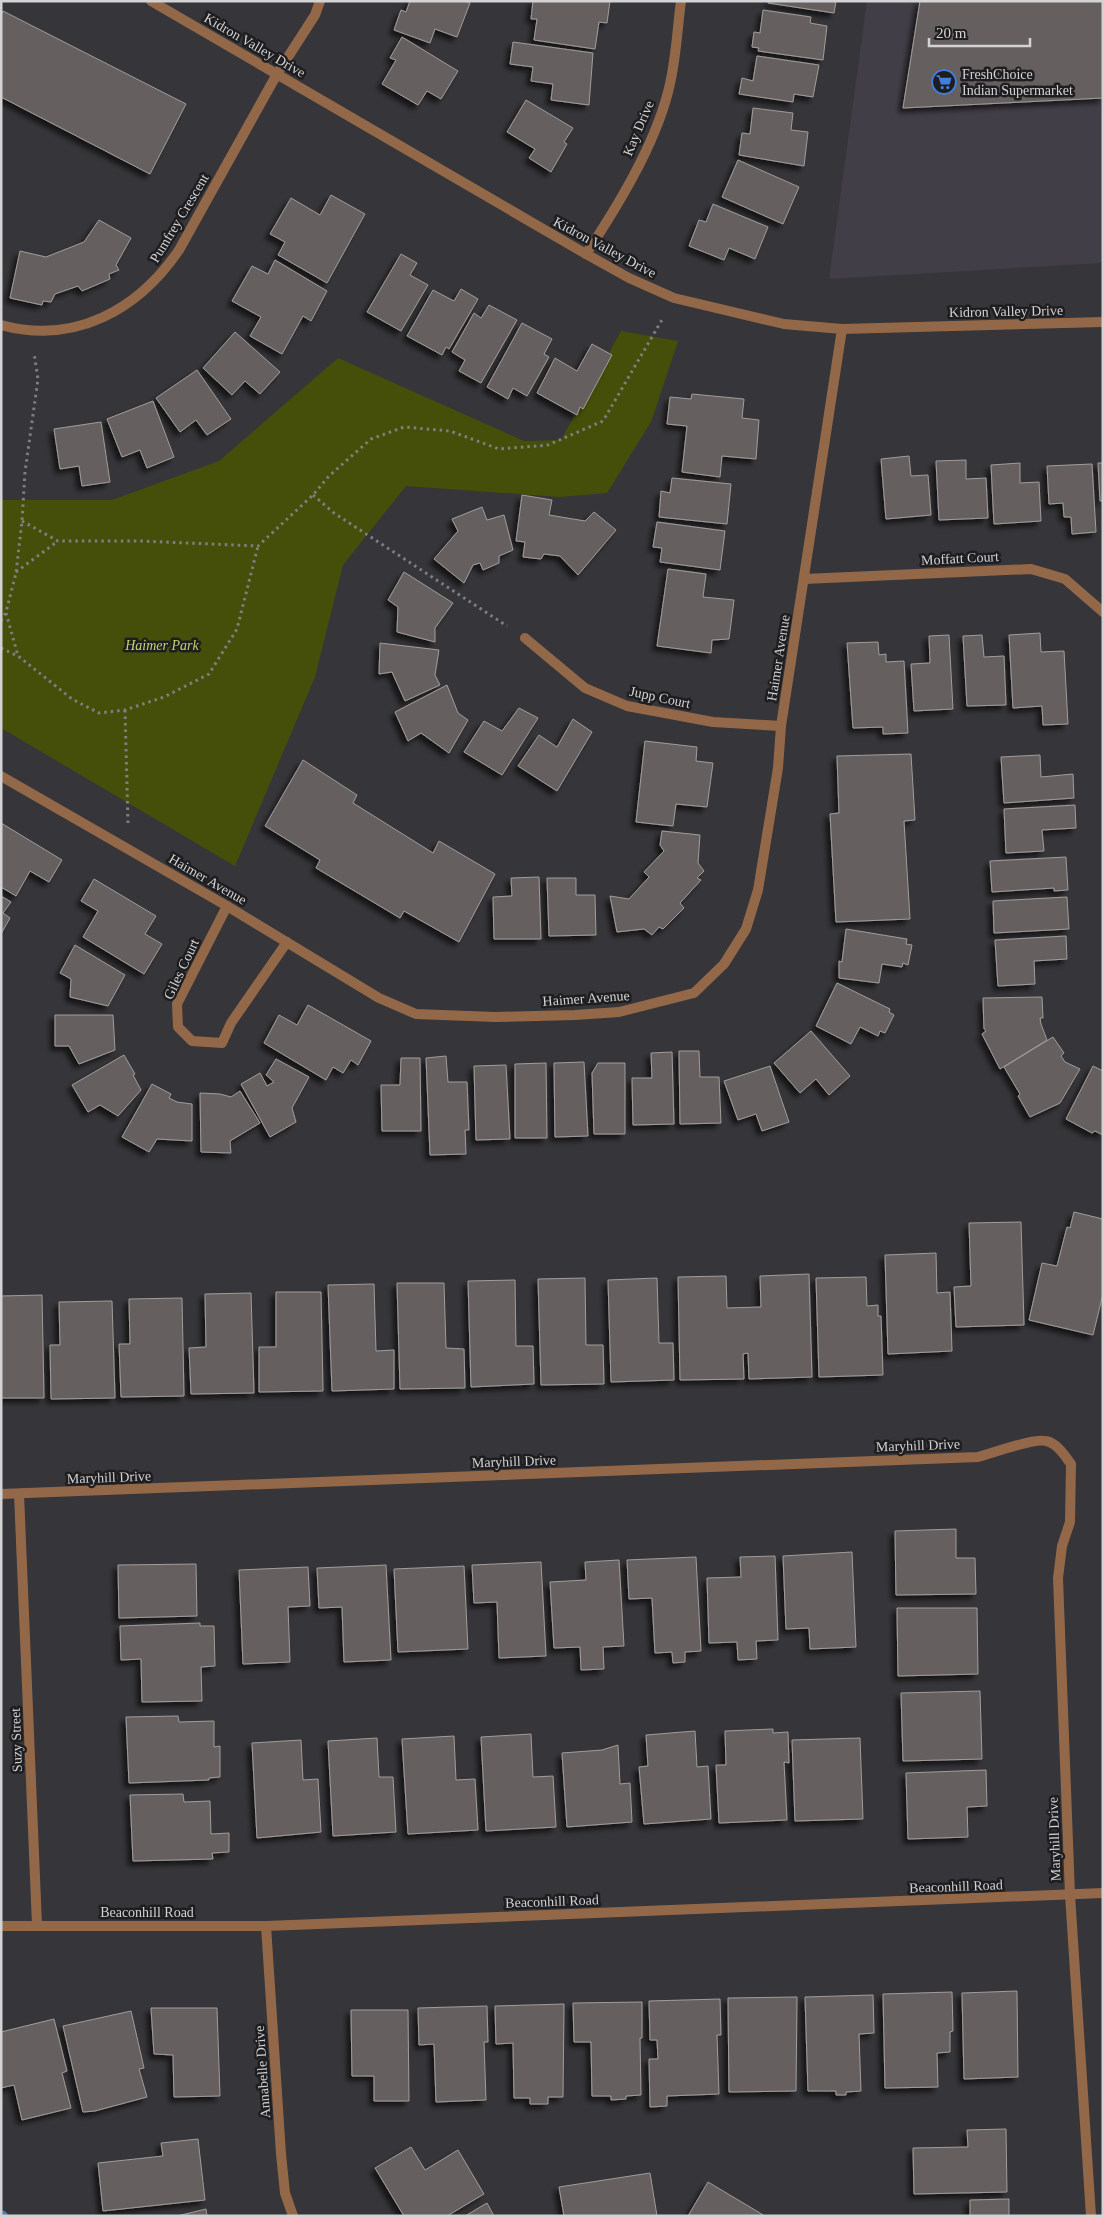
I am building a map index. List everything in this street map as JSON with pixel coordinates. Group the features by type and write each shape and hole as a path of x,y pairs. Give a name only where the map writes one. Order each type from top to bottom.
{"street":[{"name":"Kidron Valley Drive","path":"151,1 628,278 674,298 784,324 842,329 1103,322"},
{"name":"Pumfrey Crescent","path":"1,325 31,330 85,325 112,314 140,295 164,272 277,74 314,15 320,1"},
{"name":"Kay Drive","path":"586,254 610,218 654,133 669,91 681,1"},
{"name":"Haimer Avenue","path":"1,776 226,906 379,998 416,1014 495,1017 619,1012 694,993 724,964 746,929 759,882 778,768 780,726 842,329"},
{"name":"Moffatt Court","path":"804,579 1031,569 1065,579 1103,612"},
{"name":"Jupp Court","path":"525,638 585,688 627,706 713,722 780,726"},
{"name":"Giles Court","path":"226,906 177,1004 178,1027 192,1041 222,1043 231,1023 286,942"},
{"name":"Maryhill Drive","path":"1,1494 978,1457 1031,1442 1047,1441 1060,1450 1072,1464 1070,1522 1062,1546 1058,1578 1070,1895 1091,2216"},
{"name":"Suzy Street","path":"19,1494 37,1925"},
{"name":"Beaconhill Road","path":"1,1926 266,1926 1103,1893"},
{"name":"Annabelle Drive","path":"266,1926 281,2154 285,2193 293,2216"}],"path":[{"path":"1,648 18,656 72,699 99,713 126,710 164,697 208,674 237,629 258,546 313,495 329,476 371,439 404,427 450,431 498,449 548,445 603,421 674,298"},
{"path":"1,621 6,612 16,573 25,472 38,379 31,330"},
{"path":"313,495 334,513 525,638"},
{"path":"22,521 58,541 140,541 258,546"},
{"path":"16,573 58,541"},
{"path":"6,612 18,656"},
{"path":"126,710 129,850"}],"shaded area":[{"path":"867,1 1103,1 1103,263 829,279"}],"green space":[{"name":"Haimer Park","path":"621,331 678,341 651,422 607,493 560,497 406,486 343,565 315,677 235,866 1,728 1,500 112,500 219,461 338,358 524,441 561,440"}],"building":[{"path":"410,1 464,1 470,3 457,37 435,29 430,43 394,30 401,10 406,12"},
{"path":"533,1 610,1 607,23 599,22 595,49 534,40 537,19 531,19"},
{"path":"768,1 836,1 834,13 768,3"},
{"path":"920,1 1103,1 1103,98 903,108"},
{"path":"763,10 811,17 810,23 827,26 823,60 758,51 759,48 752,47 754,32 760,33"},
{"path":"3,11 186,104 150,174 1,97 1,15"},
{"path":"402,37 458,71 441,99 427,91 418,105 382,84 396,60 390,58"},
{"path":"513,42 593,53 589,105 551,100 553,84 531,81 533,67 510,64"},
{"path":"757,56 819,65 813,97 794,94 793,102 739,94 742,78 753,81"},
{"path":"526,100 573,128 564,142 567,144 551,172 529,158 535,149 507,132"},
{"path":"753,108 793,113 791,130 808,132 804,166 739,155 742,133 750,134"},
{"path":"738,160 799,187 783,224 722,197"},
{"path":"331,195 365,214 327,283 278,255 285,242 270,234 291,198 320,215"},
{"path":"713,204 768,227 755,259 729,248 724,260 689,246 699,220 706,222"},
{"path":"99,220 131,238 116,265 119,270 109,274 110,279 82,291 78,286 55,294 51,302 43,301 42,305 10,298 20,251 46,257 84,242"},
{"path":"401,254 417,263 410,275 428,285 401,331 367,312"},
{"path":"275,260 327,291 311,321 303,316 282,354 250,336 261,317 232,301 252,266 268,274"},
{"path":"461,289 478,299 449,349 446,347 442,355 407,336 433,290 454,301"},
{"path":"489,305 517,320 481,383 459,371 465,360 452,352 474,313 481,318"},
{"path":"522,323 552,339 544,354 549,357 527,396 513,388 508,399 487,387"},
{"path":"235,332 280,372 260,394 245,381 232,395 203,368"},
{"path":"592,344 612,355 583,409 580,407 577,415 537,393 555,358 577,371"},
{"path":"197,370 231,419 207,435 196,420 180,432 156,398"},
{"path":"692,394 744,399 742,418 759,420 756,459 722,456 720,477 682,472 687,426 667,424 670,397 691,399"},
{"path":"153,401 174,457 147,468 140,450 122,457 107,419"},
{"path":"101,422 110,482 82,486 79,466 60,469 54,429"},
{"path":"909,456 911,476 928,475 931,515 886,519 881,459"},
{"path":"966,460 966,479 986,478 988,518 939,520 936,461"},
{"path":"1020,463 1020,483 1039,482 1041,521 994,524 991,465"},
{"path":"1098,463 1103,463 1103,501 1100,501"},
{"path":"1092,464 1096,532 1072,534 1071,517 1064,517 1063,503 1049,504 1047,466"},
{"path":"672,478 731,484 727,524 659,517 661,491 670,493"},
{"path":"522,495 552,500 549,515 585,521 594,512 616,530 578,575 560,556 544,554 541,559 523,557 525,542 516,541"},
{"path":"482,507 487,520 504,515 513,550 499,556 499,563 483,570 480,563 473,565 464,583 434,559 458,531 452,519"},
{"path":"657,522 725,531 720,570 660,562 662,548 653,547"},
{"path":"668,569 706,574 703,597 734,600 729,639 712,640 711,653 657,646"},
{"path":"404,572 453,603 435,628 435,642 397,632 398,607 388,600"},
{"path":"1040,633 1041,652 1064,651 1068,724 1043,725 1042,706 1013,708 1009,635"},
{"path":"949,635 953,709 914,711 911,664 930,663 929,636"},
{"path":"982,635 984,657 1004,656 1006,705 967,706 963,636"},
{"path":"878,642 879,655 886,654 886,662 904,661 908,733 883,734 883,727 853,728 847,643"},
{"path":"380,643 439,650 435,675 440,685 405,701 392,672 379,674"},
{"path":"447,685 458,713 468,720 449,753 421,733 408,741 395,712"},
{"path":"519,708 538,718 502,775 464,752 484,721 502,731"},
{"path":"573,719 592,732 557,791 518,766 539,735 557,747"},
{"path":"645,741 697,747 696,761 713,763 707,807 676,804 673,826 636,822"},
{"path":"911,754 915,820 904,821 910,919 836,922 830,814 839,813 837,756"},
{"path":"1040,755 1041,777 1073,774 1074,798 1004,803 1001,757"},
{"path":"303,760 357,795 353,803 433,853 439,841 495,874 459,942 404,911 400,918 316,868 320,860 265,826"},
{"path":"1075,805 1076,828 1042,830 1044,851 1006,853 1004,809"},
{"path":"1,823 62,860 49,882 30,871 16,896 1,887"},
{"path":"662,831 700,835 698,863 704,871 697,878 701,880 680,903 684,908 663,929 659,927 652,935 644,929 617,932 610,896 629,899 649,877 644,872 664,851 660,845"},
{"path":"1066,857 1068,890 1054,891 1054,888 992,892 990,861"},
{"path":"539,877 541,939 494,939 493,897 512,896 511,878"},
{"path":"547,878 576,878 576,895 595,895 596,935 549,936"},
{"path":"94,879 156,916 145,934 162,944 144,974 83,937 98,911 81,901"},
{"path":"1,896 11,902 3,913 10,918 1,934"},
{"path":"1067,897 1069,929 994,933 993,901"},
{"path":"846,929 907,939 906,944 912,945 908,965 903,963 902,967 882,964 879,983 839,978 839,961 842,962"},
{"path":"1066,936 1067,959 1034,961 1035,984 998,986 995,940"},
{"path":"75,945 125,975 108,1006 70,997 71,979 60,973"},
{"path":"837,983 890,1009 889,1012 894,1015 885,1033 880,1031 878,1036 860,1027 851,1044 816,1026"},
{"path":"1042,997 1043,1018 1040,1018 1047,1040 1000,1069 982,1034 986,1031 984,1029 983,998"},
{"path":"308,1005 371,1041 358,1065 351,1060 343,1073 333,1067 326,1080 264,1043 279,1015 297,1025"},
{"path":"55,1015 113,1015 115,1050 79,1064 69,1046 55,1046"},
{"path":"811,1031 850,1076 829,1095 816,1079 800,1093 774,1063"},
{"path":"1053,1037 1064,1053 1061,1056 1065,1062 1080,1069 1060,1103 1030,1117 1018,1096 1020,1094 1004,1067"},
{"path":"679,1051 699,1051 700,1077 719,1077 721,1123 680,1124"},
{"path":"672,1052 674,1124 633,1125 632,1078 652,1078 651,1053"},
{"path":"124,1055 135,1074 133,1075 141,1090 118,1116 100,1105 88,1112 72,1085"},
{"path":"446,1056 448,1082 467,1082 469,1130 465,1130 466,1154 430,1155 426,1058"},
{"path":"401,1058 420,1058 421,1131 382,1131 381,1085 400,1085"},
{"path":"276,1059 309,1077 292,1108 296,1122 270,1137 241,1084 260,1073 267,1086 274,1082 266,1075"},
{"path":"584,1062 588,1136 555,1137 554,1063"},
{"path":"546,1063 547,1138 515,1138 515,1064"},
{"path":"598,1063 625,1063 625,1134 594,1134 592,1073"},
{"path":"506,1065 510,1139 476,1140 474,1066"},
{"path":"770,1066 789,1122 762,1131 756,1114 738,1120 724,1081"},
{"path":"1093,1066 1103,1071 1103,1135 1095,1131 1092,1133 1066,1119"},
{"path":"152,1084 171,1094 169,1098 177,1102 192,1104 192,1141 157,1139 149,1152 122,1137"},
{"path":"240,1091 260,1123 230,1141 231,1153 201,1152 200,1093 220,1094 231,1097"},
{"path":"1074,1212 1103,1219 1103,1294 1093,1335 1029,1320 1042,1263 1057,1266 1067,1227 1070,1228"},
{"path":"1021,1222 1024,1325 956,1327 954,1287 971,1286 969,1223"},
{"path":"936,1253 937,1293 950,1292 952,1351 888,1354 885,1255"},
{"path":"809,1274 812,1377 749,1379 748,1353 743,1354 744,1379 680,1380 678,1277 726,1276 727,1308 761,1307 760,1276"},
{"path":"866,1277 867,1306 878,1305 878,1316 881,1316 883,1375 819,1377 816,1278"},
{"path":"585,1278 586,1345 603,1345 604,1384 541,1385 538,1279"},
{"path":"657,1278 659,1343 673,1343 674,1380 611,1382 608,1280"},
{"path":"515,1280 516,1346 533,1346 534,1384 471,1387 468,1281"},
{"path":"397,1283 444,1283 446,1348 464,1349 465,1388 400,1389"},
{"path":"374,1284 376,1351 394,1350 394,1389 332,1391 328,1285"},
{"path":"276,1292 321,1292 323,1391 259,1392 259,1347 276,1347"},
{"path":"251,1293 254,1393 191,1394 189,1348 206,1347 205,1294"},
{"path":"42,1295 44,1398 1,1398 1,1296"},
{"path":"182,1298 184,1396 121,1397 119,1344 130,1344 129,1299"},
{"path":"112,1301 115,1398 51,1399 50,1345 60,1345 59,1302"},
{"path":"956,1529 956,1558 975,1558 976,1594 896,1595 895,1531"},
{"path":"852,1552 856,1647 810,1649 809,1628 786,1629 783,1556"},
{"path":"775,1556 778,1640 756,1641 757,1659 738,1660 737,1642 709,1643 707,1578 741,1577 740,1557"},
{"path":"696,1557 701,1651 685,1652 685,1662 673,1663 672,1652 655,1653 652,1598 629,1599 627,1560"},
{"path":"619,1560 624,1646 603,1647 604,1669 581,1670 580,1647 554,1648 550,1582 586,1580 585,1562"},
{"path":"541,1562 546,1656 499,1658 497,1602 474,1603 472,1565"},
{"path":"196,1564 197,1616 119,1618 118,1565"},
{"path":"386,1565 391,1660 344,1662 342,1607 319,1608 317,1568"},
{"path":"464,1566 468,1649 398,1652 394,1569"},
{"path":"308,1567 310,1606 288,1607 290,1662 243,1664 239,1570"},
{"path":"897,1608 977,1608 978,1674 898,1676"},
{"path":"200,1623 200,1626 214,1626 215,1666 201,1667 202,1701 142,1702 141,1659 121,1660 120,1626"},
{"path":"980,1691 982,1759 903,1761 901,1693"},
{"path":"178,1716 179,1722 214,1721 214,1747 220,1746 220,1777 209,1778 209,1780 129,1783 126,1717"},
{"path":"773,1729 773,1733 788,1732 789,1763 784,1762 787,1820 719,1823 716,1765 726,1765 725,1731"},
{"path":"695,1731 697,1767 708,1766 711,1819 644,1824 639,1767 648,1766 646,1735"},
{"path":"531,1734 533,1777 553,1776 556,1827 486,1831 481,1737"},
{"path":"454,1736 456,1780 475,1779 478,1830 408,1834 402,1739"},
{"path":"377,1738 379,1777 393,1777 396,1832 333,1836 328,1741"},
{"path":"860,1738 863,1819 795,1821 792,1740"},
{"path":"301,1740 303,1780 318,1779 321,1832 257,1838 252,1743"},
{"path":"618,1745 620,1784 630,1783 632,1822 567,1827 562,1753 602,1750"},
{"path":"986,1770 987,1806 967,1807 968,1837 908,1839 906,1773"},
{"path":"183,1794 184,1802 210,1801 211,1834 229,1833 229,1852 212,1853 213,1859 133,1861 130,1795"},
{"path":"1017,1991 1018,2077 964,2079 962,1993"},
{"path":"952,1992 953,2031 950,2032 950,2052 937,2053 938,2087 885,2088 883,1994"},
{"path":"873,1995 874,2033 859,2034 861,2091 846,2092 846,2095 836,2095 836,2091 808,2091 805,1997"},
{"path":"797,1997 796,2091 729,2092 728,1998"},
{"path":"720,1999 721,2035 717,2035 719,2094 667,2096 667,2106 650,2107 649,2059 658,2059 657,2040 650,2040 649,2001"},
{"path":"642,2002 642,2038 640,2038 641,2095 611,2100 611,2096 592,2096 591,2042 574,2042 573,2003"},
{"path":"564,2004 563,2097 548,2097 548,2104 530,2104 530,2098 514,2098 513,2043 496,2044 495,2006"},
{"path":"487,2006 488,2042 484,2042 486,2100 436,2102 434,2044 419,2045 418,2008"},
{"path":"151,2008 217,2008 220,2096 174,2097 173,2055 154,2054"},
{"path":"351,2010 408,2010 409,2101 374,2101 374,2076 352,2076"},
{"path":"131,2011 144,2068 139,2069 147,2097 95,2111 83,2112 63,2026"},
{"path":"54,2019 67,2071 62,2073 71,2108 22,2120 14,2085 1,2088 1,2032"},
{"path":"1006,2129 1007,2192 914,2194 913,2148 968,2147 967,2130"},
{"path":"198,2139 205,2200 103,2211 98,2163 163,2156 161,2143"},
{"path":"411,2147 425,2170 458,2150 484,2194 447,2216 404,2216 375,2168"},
{"path":"650,2173 657,2216 564,2216 559,2187"},
{"path":"708,2182 765,2216 688,2216"},
{"path":"1009,2199 1009,2216 970,2216 970,2200"},
{"path":"487,2203 494,2216 465,2216"},
{"path":"206,2209 207,2216 177,2216"}],"place":[{"name":"FreshChoice Indian Supermarket","path":"944,82"}]}
